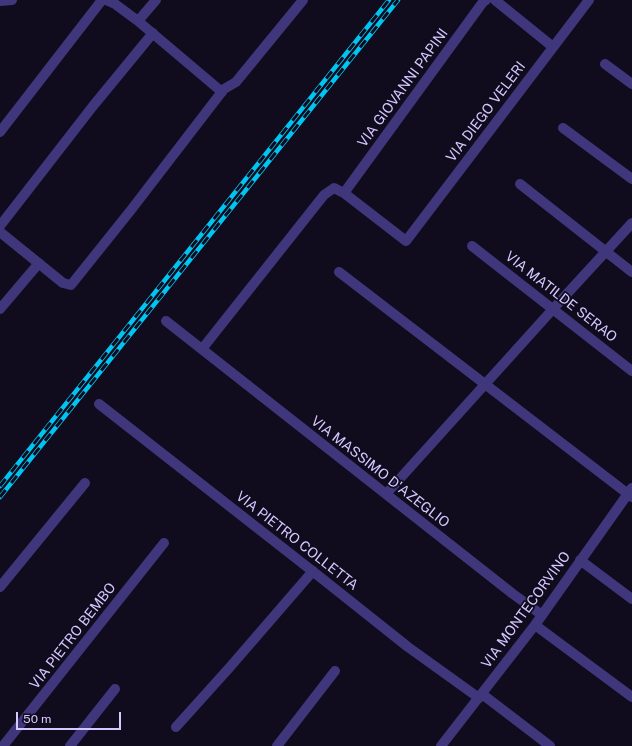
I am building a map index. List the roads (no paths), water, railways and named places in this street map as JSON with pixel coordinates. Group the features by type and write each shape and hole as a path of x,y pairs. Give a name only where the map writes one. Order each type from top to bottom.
{"street":[{"path":"0,0 12,0"},
{"path":"0,132 102,0"},
{"path":"106,0 115,4 138,21 222,92"},
{"path":"138,21 156,0"},
{"path":"0,232 63,283 71,285 224,89 236,82 303,0"},
{"name":"VIA GIOVANNI PAPINI","path":"344,193 483,2 486,0"},
{"path":"495,0 553,47"},
{"name":"VIA DIEGO VELERI","path":"344,193 406,241 589,0"},
{"path":"0,226 93,106 153,33"},
{"path":"605,64 632,84"},
{"path":"564,128 632,179"},
{"path":"520,184 632,272"},
{"path":"202,349 324,195 334,188 344,193"},
{"path":"386,494 632,223"},
{"name":"VIA MATILDE SERAO","path":"472,246 632,370"},
{"path":"0,309 39,263"},
{"path":"339,272 631,493"},
{"name":"VIA MASSIMO D'AZEGLIO","path":"166,321 506,589 542,615"},
{"name":"VIA PIETRO COLLETTA","path":"100,404 408,647 550,746"},
{"path":"0,587 85,484"},
{"name":"VIA MONTECORVINO","path":"441,746 535,625 580,560 631,493"},
{"name":"VIA PIETRO BEMBO","path":"3,746 164,542"},
{"path":"580,560 632,599"},
{"path":"176,726 230,667 313,571"},
{"path":"535,625 632,697"},
{"path":"277,746 335,672"},
{"path":"70,746 115,689"}],"railway":[{"path":"0,486 389,0"},
{"path":"0,497 398,0"}]}
